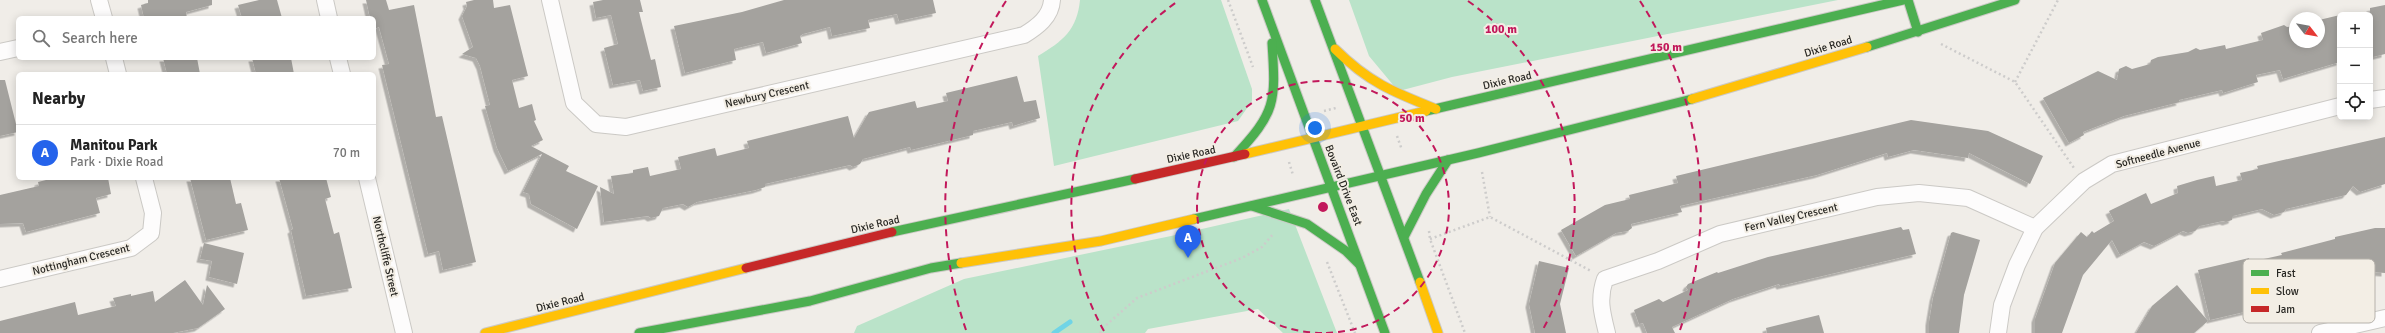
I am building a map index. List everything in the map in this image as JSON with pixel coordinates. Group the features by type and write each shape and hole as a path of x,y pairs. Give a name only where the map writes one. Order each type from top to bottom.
{"main road":[{"name":"Bovaird Drive East","path":"1262,0 1306,115 1385,333"},
{"path":"1315,0 1404,236 1438,333"},
{"name":"Dixie Road","path":"485,333 866,238 1234,157 1283,144 1392,120 1903,0"},
{"path":"1908,0 1918,32"},
{"name":"Dixie Road","path":"639,333 810,301 931,268 1100,241 1380,174 1478,153 1654,110 1918,32 2015,0"},
{"path":"1234,157 1260,129 1268,115 1273,91 1272,26"},
{"path":"1332,46 1354,66 1386,89 1436,109"},
{"path":"1404,236 1426,194 1448,160"},
{"path":"1251,205 1307,224 1346,251 1361,266"}],"street":[{"path":"99,0 103,16"},
{"path":"324,0 328,16"},
{"name":"Newbury Crescent","path":"550,0 574,103 596,124 626,127 1024,35 1041,24 1052,6 1052,0"},
{"path":"0,52 16,48"},
{"path":"114,60 118,72"},
{"path":"338,60 342,72"},
{"path":"2373,100 2385,98"},
{"name":"Softneedle Avenue","path":"1998,333 2002,305 2017,265 2035,228 2084,181 2112,164 2337,107"},
{"name":"Nottingham Crescent","path":"0,279 131,248 151,233 153,213 145,180"},
{"name":"Northcliffe Street","path":"367,180 404,333"},
{"name":"Fern Valley Crescent","path":"1605,279 1658,261 1720,234 1877,197 1919,193 1968,198 2035,228"},
{"path":"1605,279 1600,292 1600,307 1607,333"},
{"path":"2375,320 2385,318"},
{"path":"2320,333 2363,323"}],"path":[{"path":"1228,0 1256,74"},
{"path":"2015,82 2058,0"},
{"path":"1918,32 2015,82 2084,181"},
{"path":"1306,115 1354,104"},
{"path":"1392,120 1408,168"},
{"path":"1283,144 1299,194"},
{"path":"1478,153 1490,217"},
{"path":"1430,239 1490,217 1605,279"},
{"path":"1429,224 1430,239 1465,333"},
{"path":"1100,333 1104,327 1137,298 1242,258 1262,247 1275,232"},
{"path":"1324,255 1356,333"}],"green space":[{"path":"1080,0 1221,0 1252,89 1252,101 1238,121 1054,166 1038,56 1055,45 1067,34 1076,19"},
{"path":"1349,0 1838,0 1452,77 1395,92 1394,86 1369,56"},
{"path":"1289,209 1337,333 1283,333 1258,309 1148,329 1145,333 854,333 857,326 964,279 1171,236"}],"building":[{"path":"148,0 212,0 212,5 186,12 187,16 144,16 141,5 148,3"},
{"path":"259,0 277,0 281,16 241,16 238,5"},
{"path":"366,0 386,0 389,10 414,5 436,117 442,116 476,262 443,270 439,251 428,254 382,65 389,64 379,27 376,28 376,16 370,16"},
{"path":"474,0 493,0 494,8 510,5 528,76 512,80 519,108 532,104 536,120 534,121 543,140 531,146 569,166 566,171 598,186 577,229 531,204 529,194 523,192 542,154 508,171 497,148 485,106 490,105 480,66 476,58 462,54 473,47 462,16 467,6 466,2"},
{"path":"603,0 640,0 643,12 639,12 651,60 655,59 661,87 643,91 640,80 613,85 604,48 618,44 611,15 596,18 593,2"},
{"path":"784,0 933,0 936,13 899,21 897,14 868,20 870,28 832,36 830,27 803,34 800,36 802,43 766,53 763,42 734,49 736,60 685,73 674,26 742,12"},
{"path":"2385,5 2385,54 2373,57 2373,12 2370,12 2370,8"},
{"path":"2337,16 2337,63 2283,79 2280,70 2256,75 2258,82 2223,93 2222,90 2179,100 2180,102 2124,116 2083,132 2084,135 2069,143 2043,98 2098,71 2117,80 2119,69 2126,66 2132,69 2150,64 2151,60 2158,57 2188,52 2196,48 2200,50 2225,45 2226,49 2263,40 2261,33 2284,25 2289,27 2289,48 2325,48 2325,19"},
{"path":"164,60 197,60 200,72 166,72"},
{"path":"252,60 291,60 294,72 256,72"},
{"path":"1017,76 1024,102 1036,100 1040,118 1013,126 1012,122 973,131 973,135 911,150 910,147 863,159 860,164 853,167 850,165 765,184 765,187 756,190 697,202 688,207 683,204 663,208 659,216 651,218 648,216 604,222 600,187 614,194 611,176 633,173 633,170 648,167 650,176 681,169 678,157 715,148 717,156 749,148 747,141 848,116 854,138 869,112 915,101 917,108 948,101 946,93"},
{"path":"0,80 5,80 16,124 16,132 0,136"},
{"path":"1911,120 1988,131 2043,156 2030,184 1969,153 1968,158 1914,150 1888,157 1887,153 1817,175 1680,206 1682,212 1631,224 1632,228 1628,231 1616,233 1576,256 1561,230 1605,205 1630,199 1629,195 1678,183 1676,176"},
{"path":"2385,137 2385,184 2360,192 2353,186 2346,195 2286,209 2284,212 2274,215 2262,209 2233,216 2232,220 2226,222 2223,221 2200,226 2195,231 2188,233 2183,231 2154,246 2144,242 2120,255 2112,240 2083,275 2062,333 2035,333 2035,319 2055,263 2081,232 2087,237 2092,231 2094,233 2114,221 2109,211 2146,193 2151,204 2178,193 2177,186 2197,180 2214,176 2216,186 2242,180 2240,173 2258,169 2257,166"},
{"path":"46,180 108,180 111,194 96,198 100,213 26,232 23,223 0,224 0,195 39,186 38,182"},
{"path":"191,180 230,180 236,204 241,203 248,230 206,240"},
{"path":"280,180 327,180 331,197 325,199 334,234 339,232 352,288 306,296 291,230 293,229"},
{"path":"1901,227 1903,230 1909,229 1916,254 1780,286 1779,284 1733,299 1672,327 1675,333 1647,333 1643,323 1639,324 1634,310 1659,299 1663,302 1688,290 1686,287 1688,284 1717,272 1718,273 1768,257"},
{"path":"2375,228 2385,228 2385,273 2375,272 2375,259 2264,259 2335,239 2335,237"},
{"path":"1953,232 1980,240 1964,295 1959,333 1929,333 1929,322 1933,298 1951,233"},
{"path":"204,243 244,253 237,284 209,277 212,261 200,259"},
{"path":"2243,259 2243,312 2210,320 2198,270"},
{"path":"1539,261 1569,268 1560,304 1566,333 1535,333 1529,304"},
{"path":"185,280 203,305 207,285 225,309 198,328 173,333 0,333 0,321 75,302 78,315 116,306 113,298 131,294 131,296 153,291 155,302"},
{"path":"2177,285 2208,321 2194,333 2136,333 2152,306"},
{"path":"1819,315 1824,333 1767,333 1766,328"}],"waterway":[{"path":"1054,333 1070,322"}],"traffic: fast":[{"path":"1262,0 1385,333"},
{"path":"1315,0 1420,282"},
{"path":"1426,111 1903,0"},
{"path":"1908,0 1918,32"},
{"path":"1867,47 2015,0"},
{"path":"1234,157 1258,129 1266,117 1270,106 1274,80 1272,43"},
{"path":"1194,219 1478,153 1692,99"},
{"path":"1404,237 1426,194 1448,160"},
{"path":"892,232 1135,179"},
{"path":"1252,206 1307,224 1346,251 1359,264"},
{"path":"639,333 810,301 931,268 961,263"}],"traffic: slow":[{"path":"1692,99 1867,47"},
{"path":"1335,49 1370,78 1394,91 1436,109"},
{"path":"1245,154 1426,111"},
{"path":"961,263 1101,241 1194,219"},
{"path":"485,333 746,268"},
{"path":"1420,282 1438,333"}],"traffic: jam":[{"path":"1135,179 1245,154"},
{"path":"746,268 892,232"}],"place":[{"name":"Manitou Park","path":"1188,258"}]}
